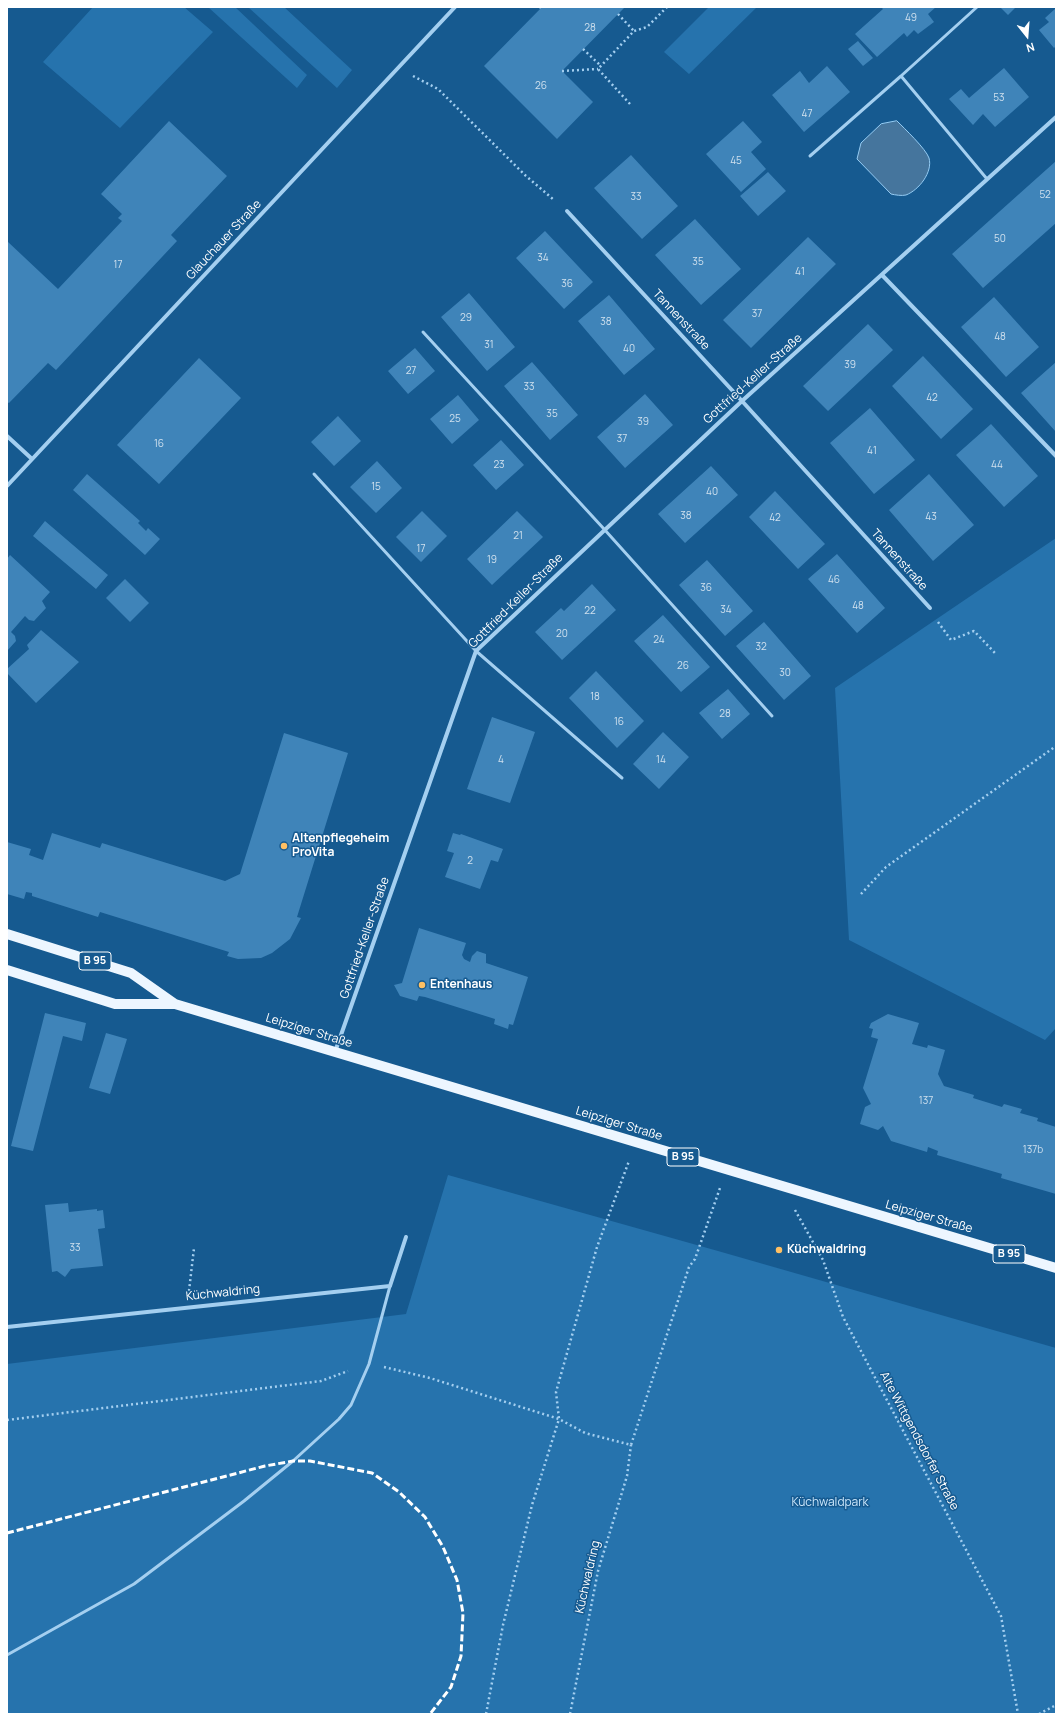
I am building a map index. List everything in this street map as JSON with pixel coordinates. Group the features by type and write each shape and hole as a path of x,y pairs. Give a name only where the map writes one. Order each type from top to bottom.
{"main road":[{"name":"Leipziger Straße","path":"7,934 131,973 175,1004"},
{"name":"Leipziger Straße","path":"7,970 115,1004 175,1004 635,1143 780,1184 1056,1268"}],"street":[{"name":"Glauchauer Straße","path":"7,486 455,7"},
{"name":"Gottfried-Keller-Straße","path":"335,1053 476,651 604,529 742,401 1056,117"},
{"name":"Tannenstraße","path":"567,211 930,608"},
{"path":"882,275 1056,456"},
{"path":"7,436 32,459"},
{"path":"390,1286 406,1237"},
{"name":"Küchwaldring","path":"7,1327 390,1286"}],"lane":[{"path":"810,156 977,7"},
{"path":"901,76 987,178"},
{"path":"423,332 604,529 772,716"},
{"path":"314,474 476,651 622,778"},
{"path":"7,1655 134,1584 244,1501 293,1461 339,1419 352,1405 370,1364 390,1286"}],"path":[{"path":"598,70 634,30 647,26 666,7"},
{"path":"618,14 634,30"},
{"path":"583,49 601,66"},
{"path":"398,68 438,89 526,176 567,211"},
{"path":"562,71 598,70 630,104"},
{"path":"936,619 951,640 974,631 995,653"},
{"path":"861,894 886,867 1056,746"},
{"path":"486,1714 503,1625 532,1505 559,1418 556,1392 558,1384 597,1247 635,1143"},
{"name":"Küchwaldring","path":"570,1714 598,1571 627,1476 631,1445 689,1267 695,1259 727,1170"},
{"name":"Alte Wittgendsdorfer Straße","path":"780,1184 823,1260 843,1317 1001,1616 1018,1714"},
{"path":"187,1307 194,1248"},
{"path":"7,1420 321,1381 370,1364 430,1378 559,1418 585,1433 631,1445"},
{"path":"1039,1714 1056,1705"}],"green space":[{"path":"93,7 184,7 213,32 120,128 43,62"},
{"path":"208,7 235,7 307,75 297,88"},
{"path":"248,7 284,7 352,70 337,88"},
{"path":"709,7 757,7 689,74 664,52"},
{"path":"1056,538 1056,1028 1045,1040 849,940 835,688"},
{"name":"Küchwaldpark","path":"448,1175 1056,1348 1056,1714 7,1714 7,1364 406,1314"}],"shaded area":[{"path":"897,121 924,149 930,163 924,180 916,189 906,195 891,194 857,159 861,143 881,124"}],"building":[{"path":"542,7 625,7 562,71 593,102 557,139 484,66"},
{"path":"881,7 936,7 928,14 934,22 918,34 914,30 907,37 904,33 877,57 855,34 883,9"},
{"path":"1000,7 1016,7 1008,15"},
{"path":"1056,8 1056,46 1054,48 1039,30 1049,22 1045,18"},
{"path":"858,41 873,58 863,66 848,49"},
{"path":"827,66 850,92 804,132 772,95 800,71 809,83"},
{"path":"1004,68 1029,97 995,127 983,114 973,125 949,99 961,89 969,98"},
{"path":"169,121 227,176 171,235 177,241 56,370 48,363 9,403 7,402 7,241 58,289 122,221 118,218 122,214 101,194"},
{"path":"743,121 762,142 751,152 766,169 741,192 706,154"},
{"path":"631,155 678,206 642,239 594,188"},
{"path":"1056,161 1056,223 983,288 952,254"},
{"path":"768,172 786,191 758,216 740,196"},
{"path":"695,219 741,269 701,305 655,255"},
{"path":"545,231 593,282 564,309 516,258"},
{"path":"808,237 836,264 751,348 723,320"},
{"path":"469,293 515,347 487,371 441,317"},
{"path":"609,295 655,349 624,375 578,321"},
{"path":"994,297 1039,347 1006,377 961,327"},
{"path":"868,324 893,350 828,411 803,386"},
{"path":"415,348 435,371 408,394 388,371"},
{"path":"923,356 973,409 941,439 892,386"},
{"path":"199,358 241,398 159,484 117,445"},
{"path":"532,362 578,415 550,440 504,386"},
{"path":"1056,362 1056,432 1021,393"},
{"path":"645,394 673,425 625,468 597,437"},
{"path":"458,395 479,420 452,444 430,419"},
{"path":"870,408 915,460 874,494 830,443"},
{"path":"338,416 361,441 334,466 311,442"},
{"path":"991,424 1038,476 1004,507 956,455"},
{"path":"501,440 524,465 496,490 473,465"},
{"path":"377,461 402,488 376,513 350,487"},
{"path":"711,466 738,495 685,543 658,514"},
{"path":"87,474 140,521 138,523 146,531 148,528 160,539 145,555 73,490"},
{"path":"929,474 974,525 933,561 889,510"},
{"path":"775,491 825,544 798,569 749,517"},
{"path":"422,511 447,536 421,562 396,537"},
{"path":"517,511 543,537 492,585 467,559"},
{"path":"45,521 108,575 96,589 33,536"},
{"path":"837,554 885,608 857,633 808,579"},
{"path":"10,555 50,592 42,601 46,608 34,621 29,620 25,616 11,632 15,636 16,641 7,651 7,559"},
{"path":"707,560 753,611 725,636 679,585"},
{"path":"125,579 149,603 130,622 106,598"},
{"path":"592,584 616,610 562,660 535,632 561,608 564,611"},
{"path":"663,615 710,667 681,692 634,641"},
{"path":"764,622 811,676 784,700 736,646"},
{"path":"41,630 79,662 36,703 7,673 7,669 29,649 27,645"},
{"path":"596,671 644,721 617,748 569,698"},
{"path":"728,689 750,714 722,739 699,713"},
{"path":"492,717 535,732 510,803 467,789"},
{"path":"663,732 689,757 659,789 633,764"},
{"name":"Altenpflegeheim ProVita","path":"284,733 348,753 297,917 301,918 290,939 272,953 261,958 238,959 227,956 229,952 100,912 98,917 32,896 32,893 26,892 24,899 7,894 7,842 31,849 29,855 43,860 52,833 100,848 102,843 225,881 240,874"},
{"path":"453,833 461,834 503,849 498,862 491,860 480,889 445,877 454,853 447,851"},
{"path":"419,928 466,943 462,955 464,959 470,962 472,956 477,951 486,954 486,963 528,977 513,1025 509,1024 508,1029 494,1024 495,1019 425,997 419,996 417,1001 400,996 394,985 402,983"},
{"path":"45,1013 86,1023 82,1041 63,1036 33,1151 11,1146"},
{"path":"888,1014 919,1023 912,1044 927,1048 928,1045 945,1050 938,1074 944,1086 974,1095 973,1098 1002,1107 1004,1104 1022,1109 1020,1113 1038,1118 1037,1121 1056,1127 1056,1194 1001,1178 1002,1174 937,1155 938,1151 928,1147 927,1152 891,1141 883,1126 878,1130 860,1124 865,1107 871,1104 863,1088 878,1039 871,1037 873,1029 869,1028 871,1023"},
{"path":"106,1033 127,1039 110,1094 89,1088"},
{"path":"68,1203 69,1212 97,1209 97,1211 103,1210 105,1228 98,1229 103,1266 71,1269 65,1277 57,1271 52,1272 45,1205"}],"railway":[{"path":"7,1533 265,1466 293,1461 310,1461 372,1473 399,1492 425,1517 443,1547 457,1580 463,1613 461,1656 451,1687 430,1714"}],"place":[{"name":"Altenpflegeheim ProVita","path":"284,846"},
{"name":"Entenhaus","path":"422,985"},
{"name":"Küchwaldring","path":"779,1250"}]}
